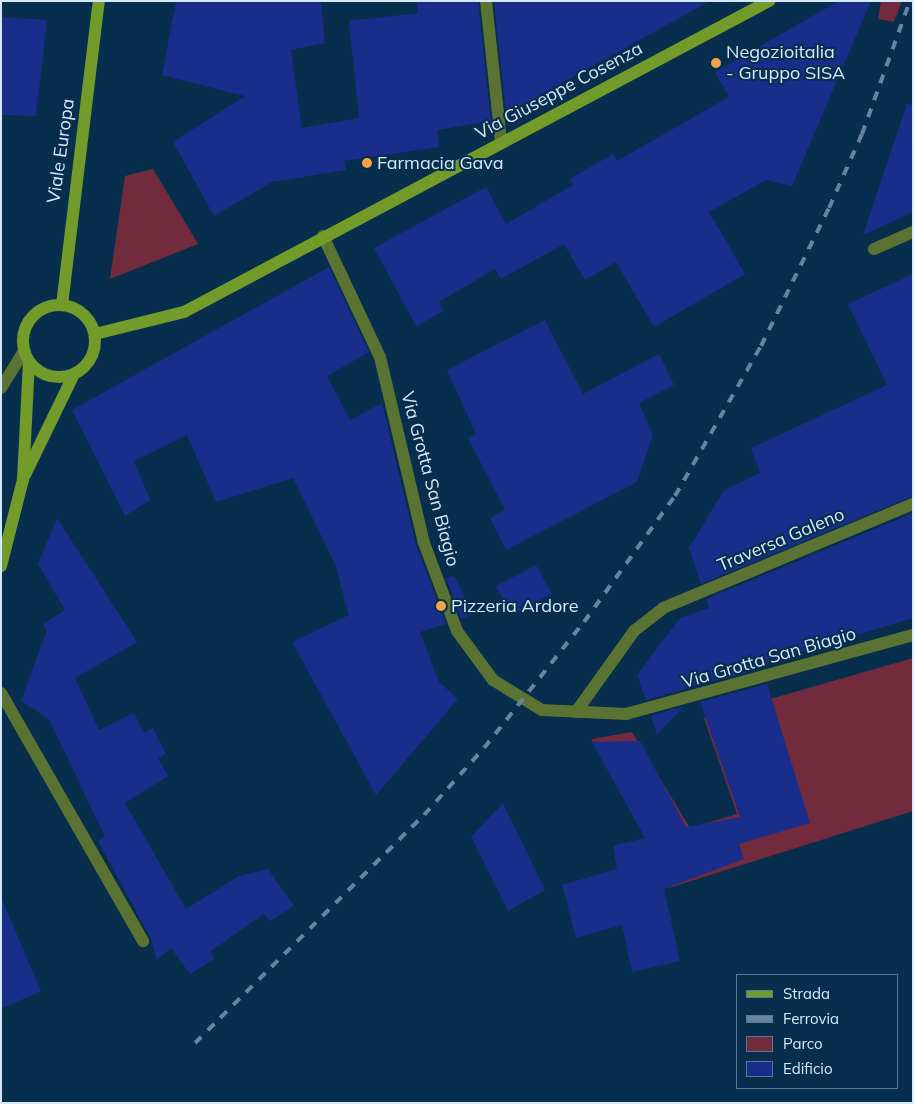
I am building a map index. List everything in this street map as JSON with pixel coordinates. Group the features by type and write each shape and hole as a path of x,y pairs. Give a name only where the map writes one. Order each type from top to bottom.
{"main road":[{"name":"Viale Europa","path":"62,305 99,1"},
{"name":"Via Giuseppe Cosenza","path":"95,334 184,312 323,236 769,1"},
{"path":"1,566 23,480 74,374 91,358 95,334 83,314 62,305 31,318 23,339 26,356 23,480"},
{"path":"26,356 49,376 74,374"}],"street":[{"path":"486,1 501,142"},
{"path":"874,249 913,232"},
{"name":"Via Grotta San Biagio","path":"323,236 380,357 424,543 457,631 493,680 542,710 626,714 665,706 913,635"},
{"path":"1,388 26,356"},
{"name":"Traversa Galeno","path":"576,712 634,631 664,608 913,504"},
{"path":"1,537 5,552"},
{"path":"1,693 143,942"}],"green space":[{"path":"881,1 902,1 894,22 878,19"},
{"path":"153,169 198,244 110,279 125,176"},
{"path":"913,658 913,811 669,888 657,854 591,739 632,732 690,828 737,814 704,718"}],"building":[{"path":"176,1 321,1 325,43 291,50 302,128 359,118 349,21 418,13 416,1 478,1 491,121 437,130 439,147 344,161 346,170 272,182 214,216 173,142 245,96 162,75"},
{"path":"494,1 710,1 506,114"},
{"path":"839,1 871,1 792,186 766,180 709,212 745,274 654,327 616,262 585,280 564,244 501,279 495,269 439,302 444,311 416,326 374,248 486,187 506,224 573,185 570,179 613,154 617,161 729,97 715,72"},
{"path":"1,17 47,20 36,116 1,115"},
{"path":"907,104 913,105 913,212 863,235"},
{"path":"329,267 369,352 327,376 350,420 382,403 416,545 446,624 420,632 439,682 458,699 376,795 292,642 349,615 335,564 293,478 216,502 187,435 134,461 150,500 125,516 72,410"},
{"path":"913,274 913,496 701,584 689,548 724,490 760,473 751,448 887,385 848,304"},
{"path":"545,320 583,394 659,354 674,385 639,403 653,435 637,482 506,550 490,518 505,510 468,438 476,434 447,370"},
{"path":"913,513 913,618 761,664 762,668 646,700 637,675 680,618 709,608 706,599"},
{"path":"57,518 137,642 75,678 99,730 134,713 144,733 153,728 166,754 158,758 168,776 125,803 186,909 239,876 268,869 294,906 270,921 264,914 211,951 214,959 190,974 171,948 157,960 150,937 98,841 105,837 49,719 21,701 47,630 43,624 65,610 38,564"},
{"path":"536,565 552,594 511,615 496,586"},
{"path":"454,576 474,614 461,619 446,578"},
{"path":"767,684 810,823 739,844 744,859 664,889 680,961 632,972 622,925 576,938 562,885 617,869 613,846 645,838 592,742 640,741 686,827 740,817 700,702"},
{"path":"685,706 657,734 651,716"},
{"path":"503,803 545,890 508,911 471,837"},
{"path":"1,897 41,991 1,1009"}],"railway":[{"path":"195,1043 424,815 484,748 584,622 675,496 761,346 829,208 862,134 910,1"}],"place":[{"name":"Negozioitalia - Gruppo SISA","path":"716,63"},
{"name":"Farmacia Gava","path":"367,163"},
{"name":"Pizzeria Ardore","path":"441,606"}]}
